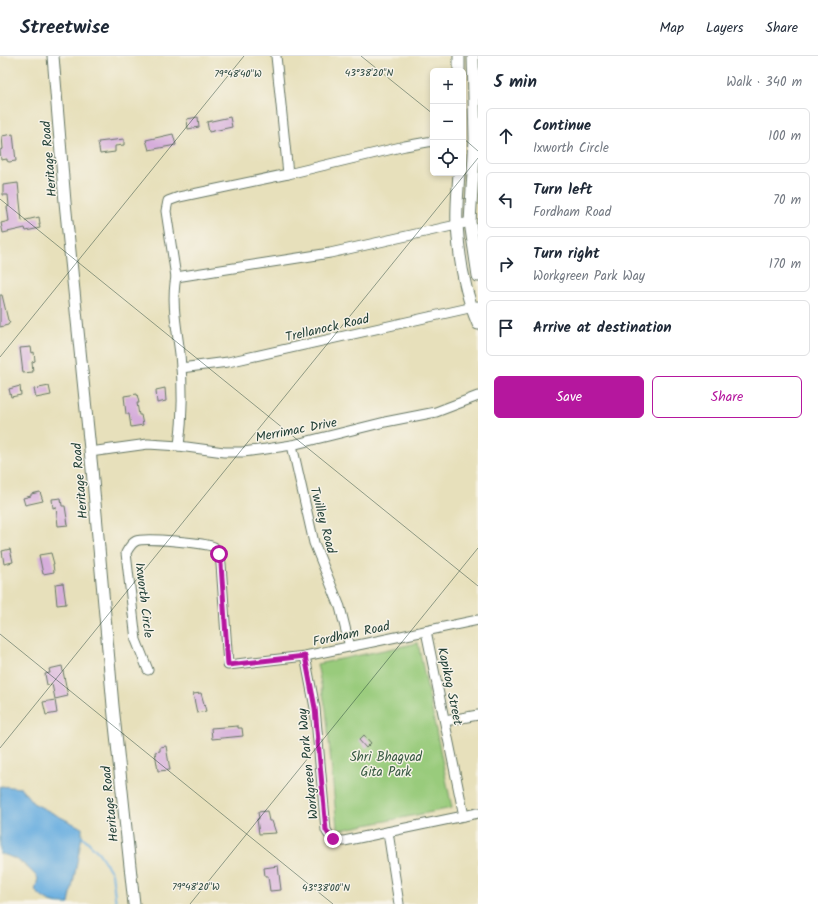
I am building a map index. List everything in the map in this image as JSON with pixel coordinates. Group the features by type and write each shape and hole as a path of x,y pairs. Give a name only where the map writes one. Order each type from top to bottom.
{"street":[{"name":"Heritage Road","path":"53,56 75,310 90,452 113,706 134,904"},
{"path":"276,56 288,174"},
{"path":"459,56 459,68"},
{"path":"473,56 475,139 470,222 478,276"},
{"path":"179,446 182,422 181,368 173,291 176,277 166,211 168,201 179,197 430,142"},
{"path":"459,176 457,224 461,261 478,324"},
{"path":"176,277 330,253 470,222"},
{"name":"Trellanock Road","path":"181,368 228,362 474,306"},
{"name":"Merrimac Drive","path":"90,452 148,444 179,446 224,452 243,452 292,445 385,422 436,412 478,396"},
{"name":"Twilley Road","path":"292,445 314,543 340,607 350,646"},
{"name":"Ixworth Circle","path":"148,670 136,640 126,553 136,541 146,540 167,540 206,545 214,548 219,554 228,665"},
{"name":"Fordham Road","path":"228,665 305,656 478,620"},
{"name":"Kapikog Street","path":"426,631 464,816"},
{"name":"Workgreen Park Way","path":"305,656 315,708 328,833 333,839 344,841 478,814"},
{"path":"445,721 478,714"},
{"path":"388,832 399,904"}],"green space":[{"name":"Shri Bhagvad Gita Park","path":"418,643 452,808 340,830 337,827 326,709 317,664"}],"water":[{"path":"0,786 21,788 33,803 82,828 82,836 69,904 58,904 43,898 35,891 38,878 34,873 18,860 2,854 0,855"}],"building":[{"path":"198,117 199,127 188,129 187,119"},
{"path":"230,117 232,127 209,132 207,122"},
{"path":"13,134 16,161 9,162 7,159 1,160 0,150 3,149 2,136"},
{"path":"173,134 176,145 149,150 146,140"},
{"path":"124,139 124,145 115,146 115,152 100,154 98,142"},
{"path":"18,183 22,221 39,217 40,228 26,231 25,228 3,233 1,223 9,221 7,207 9,206 8,195 3,195 3,185"},
{"path":"0,295 2,295 8,320 10,322 8,325 0,327"},
{"path":"31,347 32,353 34,352 35,361 32,362 33,372 23,373 20,348"},
{"path":"20,386 21,395 11,397 9,389"},
{"path":"49,386 51,395 36,398 34,389"},
{"path":"165,388 166,401 157,403 156,390"},
{"path":"137,394 139,415 141,415 143,425 131,427 129,414 126,414 124,396"},
{"path":"40,492 43,501 25,505 23,498"},
{"path":"61,498 62,506 65,506 68,525 58,526 56,507 53,508 52,499"},
{"path":"10,549 13,562 4,564 2,551"},
{"path":"51,553 54,564 54,572 43,574 39,555"},
{"path":"63,583 66,604 57,605 55,584"},
{"path":"62,666 68,696 55,699 52,684 47,685 45,674 50,673 49,669"},
{"path":"201,693 206,711 197,713 193,694"},
{"path":"55,700 57,713 46,715 43,702"},
{"path":"238,726 238,728 242,728 243,736 212,739 211,728"},
{"path":"364,735 371,743 366,748 359,740"},
{"path":"166,746 170,770 158,771 155,752 160,751 160,747"},
{"path":"267,811 269,821 272,821 276,833 259,834 257,819 259,819 258,812"},
{"path":"278,866 281,890 270,891 268,876 265,876 264,868"}],"waterway":[{"path":"82,836 99,853 112,873 116,904"}],"route":[{"path":"219,554 228,665 305,656 315,708 326,830 333,839"}]}
